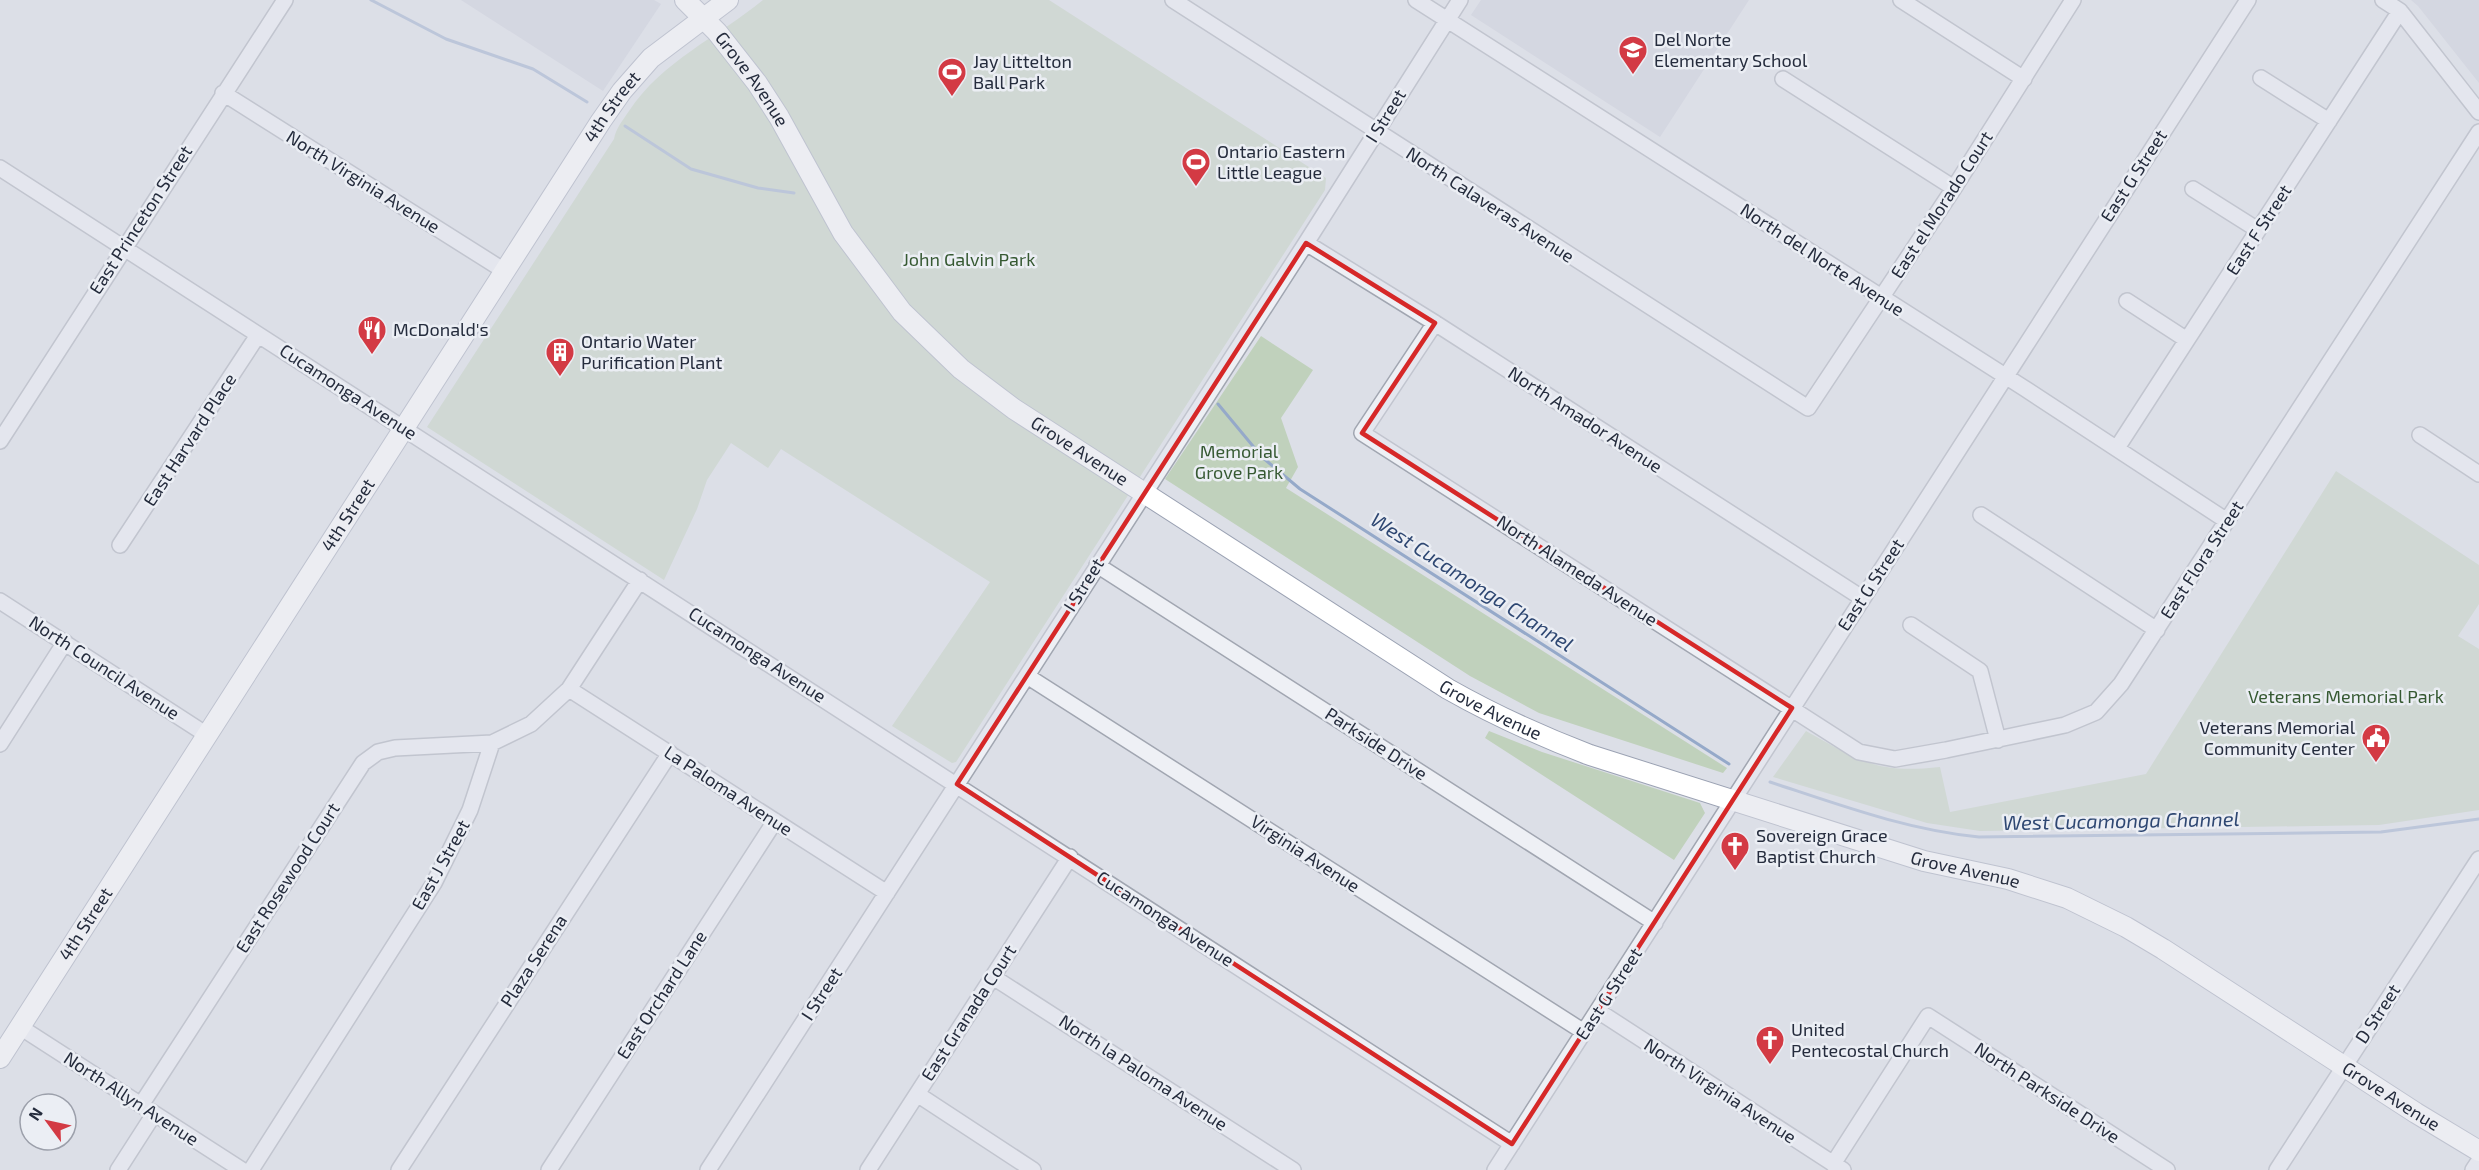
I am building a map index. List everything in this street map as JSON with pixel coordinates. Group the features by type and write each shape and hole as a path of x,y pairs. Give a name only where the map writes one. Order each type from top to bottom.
{"main road":[{"name":"Grove Avenue","path":"685,0 720,35 757,83 779,117 843,233 902,312 961,369 1014,409 1448,689 1497,717 1541,737 1590,755 1734,800 1816,829 1924,861 2007,879 2067,898 2126,927 2479,1151"},
{"name":"4th Street","path":"0,1058 402,427 604,115 651,58 728,0"}],"street":[{"name":"East Princeton Street","path":"0,441 285,0"},
{"name":"North Calaveras Avenue","path":"1173,0 1808,408"},
{"name":"North del Norte Avenue","path":"1416,0 2005,376 2227,521"},
{"name":"I Street","path":"708,1170 1143,492 1306,243 1460,0"},
{"path":"1901,0 2024,79"},
{"name":"East el Morado Court","path":"1808,408 1954,188 2073,0"},
{"name":"East G Street","path":"1495,1170 2248,0"},
{"path":"2384,0 2400,11 2479,112"},
{"name":"East F Street","path":"2117,448 2400,11"},
{"path":"2261,78 2329,121"},
{"path":"1783,79 1954,188"},
{"name":"North Virginia Avenue","path":"223,93 503,270"},
{"name":"East Flora Street","path":"1792,708 1859,752 1895,759 2065,725 2096,712 2121,684 2157,630 2479,132"},
{"name":"Cucamonga Avenue","path":"0,168 1512,1144"},
{"path":"2193,189 2258,230"},
{"name":"North Amador Avenue","path":"1306,243 1435,323 1862,598"},
{"path":"2127,301 2187,340"},
{"name":"North Alameda Avenue","path":"1435,323 1362,433 1792,708"},
{"name":"East Harvard Place","path":"120,545 258,334"},
{"path":"2420,435 2479,474"},
{"path":"1981,515 2157,630"},
{"name":"Parkside Drive","path":"1097,565 1655,923"},
{"path":"492,743 531,724 569,689 640,580"},
{"name":"North Council Avenue","path":"0,601 207,735"},
{"path":"1911,625 1980,670 1998,740"},
{"path":"0,744 65,642"},
{"name":"Virginia Avenue","path":"1027,676 1584,1032"},
{"name":"La Paloma Avenue","path":"569,689 887,893"},
{"name":"East Rosewood Court","path":"118,1170 148,1109 363,763 378,752 395,748 492,743"},
{"name":"East J Street","path":"251,1170 434,883 470,810 492,743"},
{"name":"Plaza Serena","path":"399,1170 670,753"},
{"name":"East Orchard Lane","path":"549,1170 775,821"},
{"name":"East Granada Court","path":"868,1170 1070,857"},
{"name":"D Street","path":"2277,1170 2479,859"},
{"name":"North la Paloma Avenue","path":"993,977 1293,1170"},
{"name":"North Virginia Avenue","path":"1598,1011 1838,1167"},
{"name":"North Parkside Drive","path":"1838,1167 1928,1016 2167,1170"},
{"name":"North Allyn Avenue","path":"20,1027 242,1170"},
{"path":"917,1094 1030,1169"},
{"path":"2473,1170 2479,1161"}],"highlighted area":[{"path":"1306,243 1435,323 1362,433 1792,708 1512,1144 957,784"}],"shaded area":[{"path":"461,0 654,0 661,4 603,91"},
{"name":"Del Norte Elementary School","path":"1481,0 1749,0 1660,137 1471,15"},
{"path":"2411,0 2479,0 2479,83 2418,6"}],"green space":[{"name":"John Galvin Park","path":"763,0 1049,0 1326,178 1325,190 956,762 952,763 892,726 990,582 781,449 768,468 731,443 707,480 697,509 664,580 427,427 642,93 674,64"},
{"name":"Memorial Grove Park","path":"1261,336 1313,370 1281,418 1298,467 1286,488 1727,768 1723,773 1539,713 1470,676 1165,479"},
{"name":"Veterans Memorial Park","path":"2336,471 2479,565 2479,604 2458,636 2479,649 2479,810 2379,825 1980,831 1927,823 1773,777 1806,731 1869,763 1900,769 1940,767 1950,812 2146,774"},
{"path":"1489,731 1542,752 1700,803 1705,813 1674,860 1485,738"}],"waterway":[{"path":"371,0 446,39 533,69 587,102"},
{"name":"West Cucamonga Channel","path":"625,126 691,169 758,188 794,193"},
{"name":"West Cucamonga Channel","path":"1218,404 1262,457 1300,489 1729,764"},
{"name":"West Cucamonga Channel","path":"1770,782 1900,823 1979,837 2381,832 2479,819"}],"place":[{"name":"Del Norte Elementary School","path":"1633,76"},
{"name":"Jay Littelton Ball Park","path":"952,98"},
{"name":"Ontario Eastern Little League","path":"1196,188"},
{"name":"McDonald's","path":"372,356"},
{"name":"Ontario Water Purification Plant","path":"560,378"},
{"name":"Veterans Memorial Community Center","path":"2376,764"},
{"name":"Sovereign Grace Baptist Church","path":"1735,872"},
{"name":"United Pentecostal Church","path":"1770,1066"}]}
